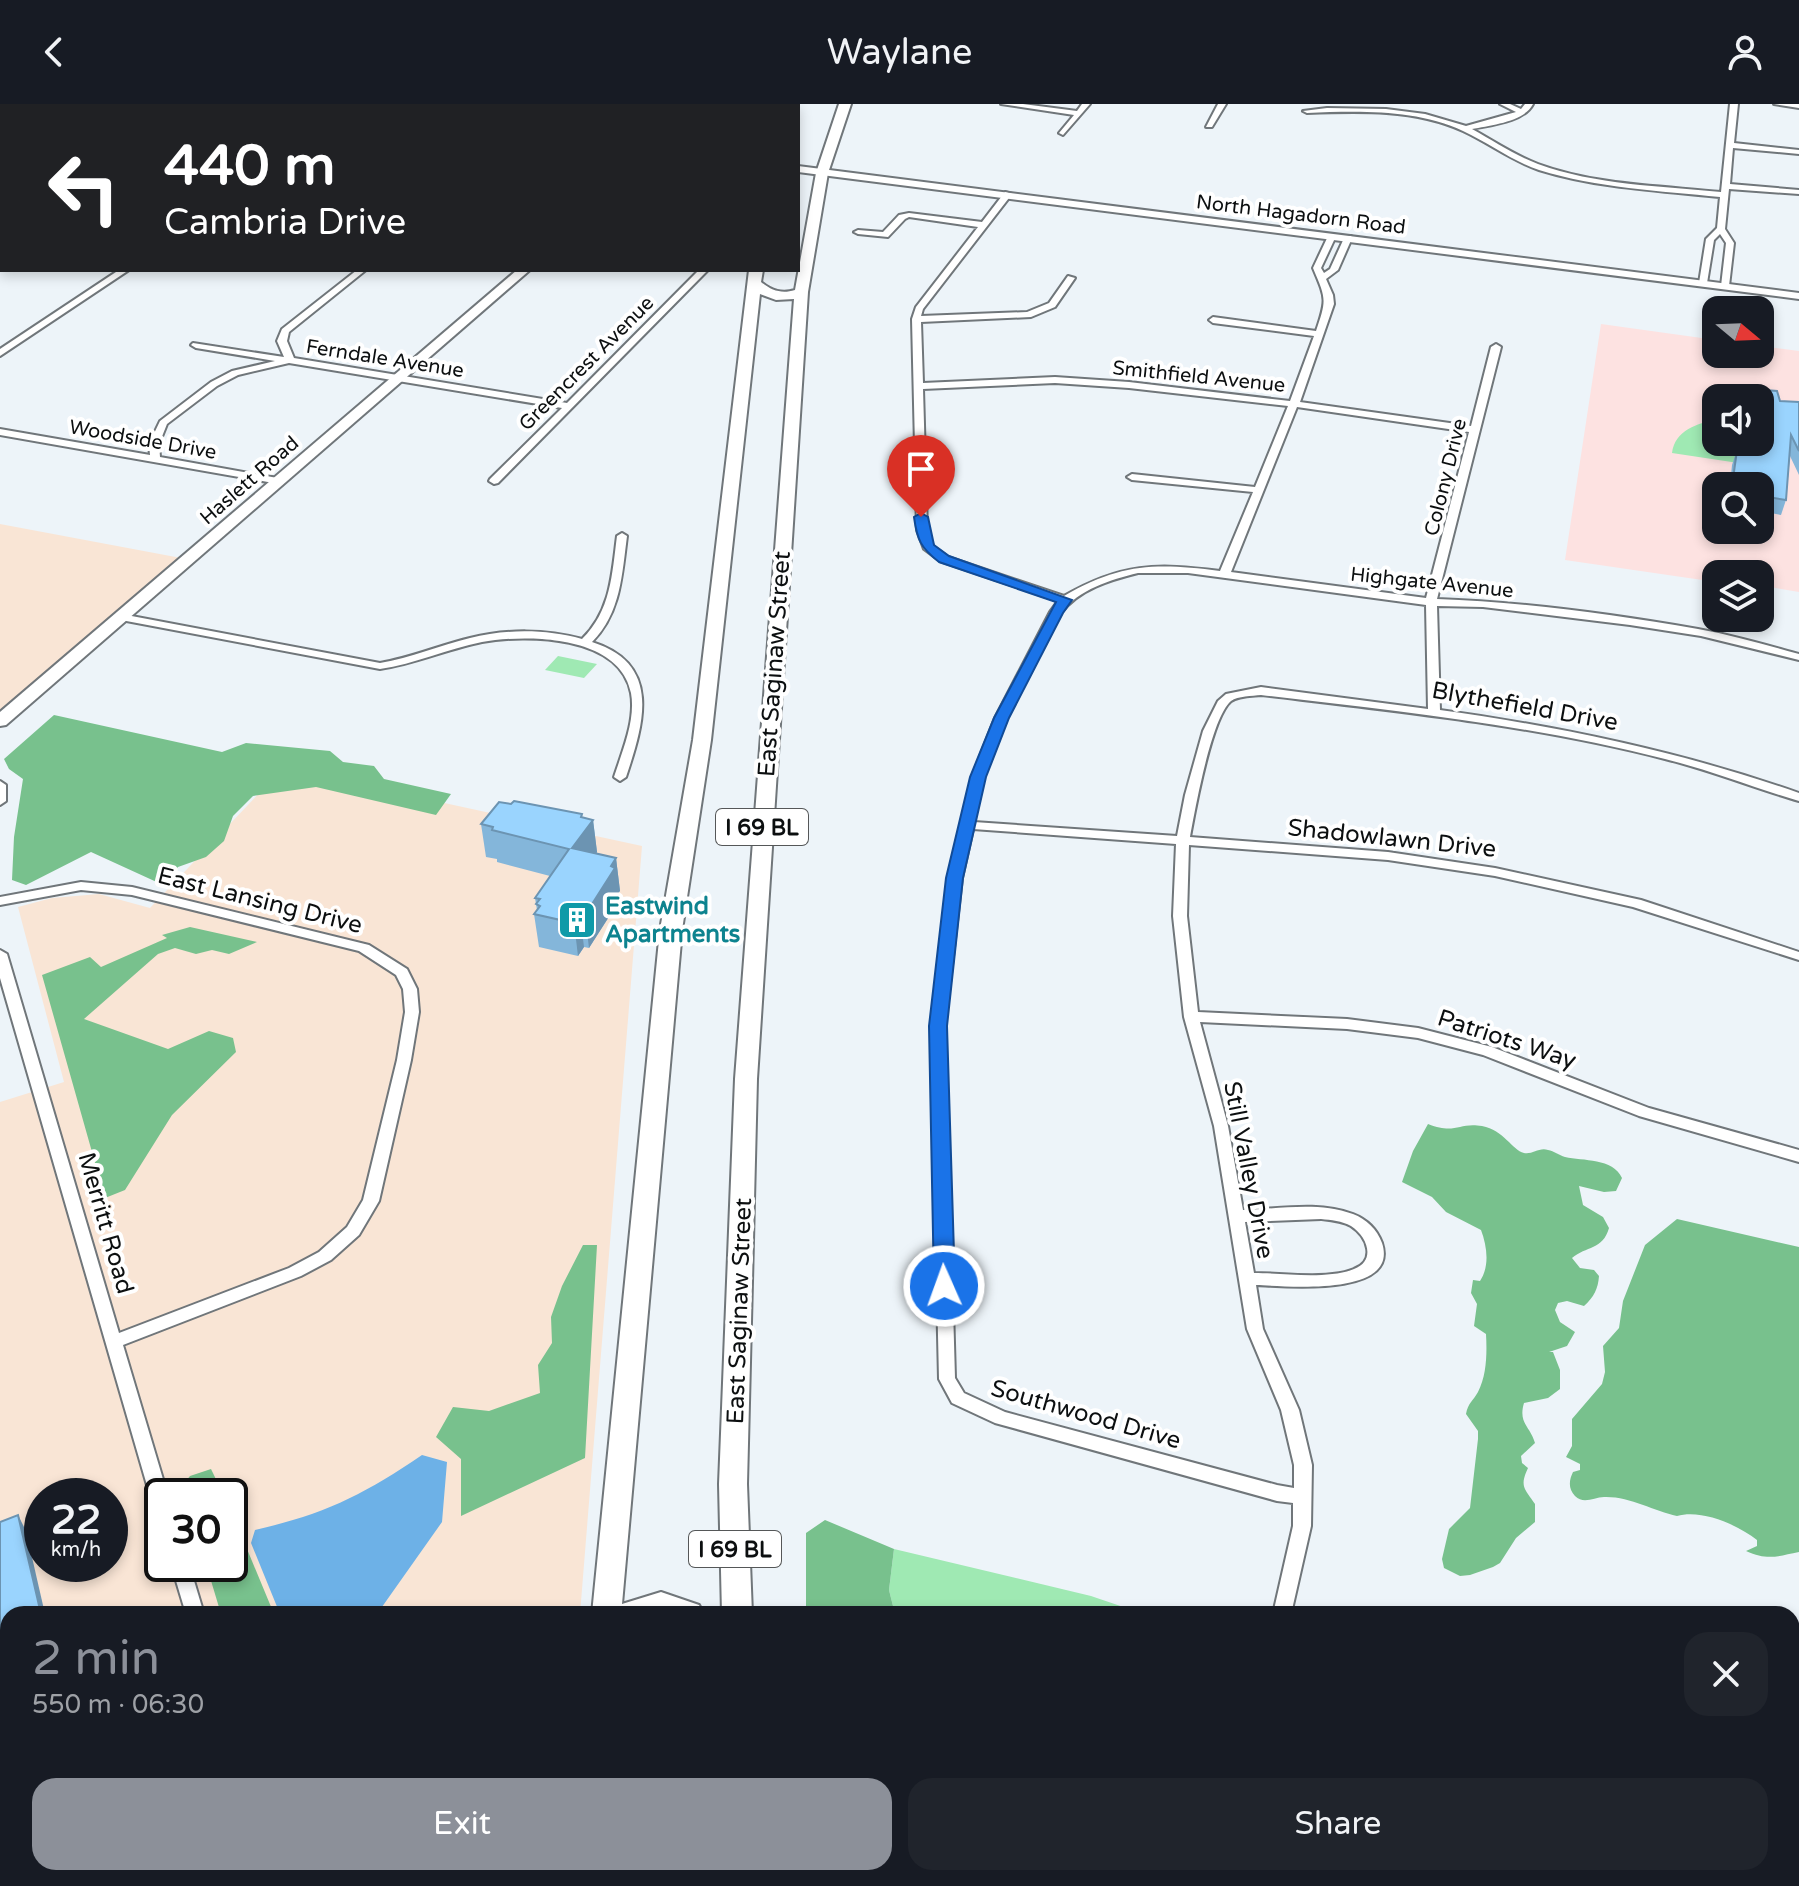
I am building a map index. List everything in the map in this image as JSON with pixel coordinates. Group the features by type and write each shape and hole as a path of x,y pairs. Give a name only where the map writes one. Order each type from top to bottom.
{"main road":[{"name":"East Saginaw Street","path":"737,1606 733,1484 746,1079 801,292 822,173 845,104"},
{"name":"Haslett Road","path":"0,721 522,272"},
{"path":"756,277 764,293 801,292"},
{"name":"I 69 BL","path":"608,1606 671,930 702,740 756,277"}],"street":[{"path":"1005,104 1079,113"},
{"path":"1063,133 1086,104"},
{"path":"1209,125 1222,104"},
{"path":"1504,104 1526,108"},
{"path":"1725,286 1730,243 1721,229 1734,104"},
{"path":"1778,104 1799,106"},
{"path":"1465,129 1526,108"},
{"path":"1307,111 1396,111 1465,129 1506,155 1541,168 1581,177 1646,186 1799,192"},
{"path":"1731,145 1799,152"},
{"name":"North Hagadorn Road","path":"800,169 1799,296"},
{"path":"1008,194 919,309 916,319 922,530 928,547 958,565 1065,600"},
{"path":"858,232 885,235 905,215 985,225"},
{"path":"1703,283 1710,239 1721,229"},
{"path":"1224,575 1294,404 1330,304 1317,268 1332,236"},
{"path":"1322,278 1334,270 1348,238"},
{"path":"0,353 122,272"},
{"path":"155,459 156,434 163,423 214,384 235,373 290,360 282,341 285,331 359,272"},
{"name":"Greencrest Avenue","path":"494,481 702,272"},
{"path":"916,319 1005,318 1039,312 1052,305 1071,278"},
{"path":"1213,320 1319,334"},
{"name":"Ferndale Avenue","path":"196,345 569,406"},
{"name":"Colony Drive","path":"1434,713 1431,602 1496,347"},
{"name":"Smithfield Avenue","path":"918,386 1055,380 1294,404 1475,430"},
{"name":"Woodside Drive","path":"0,432 279,481"},
{"path":"1132,477 1259,490"},
{"path":"585,642 600,631 609,614 622,536"},
{"name":"Highgate Avenue","path":"1065,600 1096,582 1138,570 1165,569 1431,602 1483,604 1630,622 1712,635 1799,657"},
{"name":"Southwood Drive","path":"1065,600 1001,718 978,777 955,878 938,1026 947,1379 958,1398 1001,1418 1277,1493 1304,1497"},
{"path":"125,614 380,666 486,638 532,635 585,642 618,662 635,683 636,705 620,777"},
{"name":"Blythefield Drive","path":"1238,692 1261,691 1434,713 1615,743 1731,772 1799,797"},
{"name":"Still Valley Drive","path":"1238,692 1224,701 1209,731 1191,795 1183,841 1180,916 1191,1017 1221,1126 1256,1332 1290,1410 1299,1440 1304,1497 1302,1526 1284,1606"},
{"path":"0,785 0,801"},
{"name":"Shadowlawn Drive","path":"969,825 1388,856 1510,874 1672,914 1799,956"},
{"name":"East Lansing Drive","path":"0,901 81,886 132,891 364,948 402,972 410,989 412,1012 404,1060 374,1191 364,1216 353,1231 325,1256 295,1272 114,1342"},
{"name":"Merritt Road","path":"0,954 154,1478"},
{"name":"Patriots Way","path":"1191,1017 1347,1024 1418,1033 1487,1051 1644,1112 1799,1156"},
{"path":"1236,1216 1347,1218 1366,1230 1376,1245 1377,1255 1372,1266 1354,1276 1245,1279"},
{"path":"185,1582 193,1606"}],"shaded area":[{"path":"1601,324 1702,338 1702,368 1774,368 1774,348 1799,351 1799,592 1774,588 1774,560 1702,560 1702,580 1565,560"},
{"path":"0,524 181,558 0,711"},
{"path":"283,768 642,846 581,1606 0,1606 0,1102 64,1082 18,907 52,898 99,894 150,908"}],"green space":[{"path":"1702,424 1702,456 1745,456 1745,464 1672,453 1682,433"},
{"path":"558,656 597,664 584,678 545,670"},
{"path":"54,715 222,752 246,743 330,751 343,762 374,766 384,779 451,794 436,815 316,787 253,796 233,816 224,841 206,857 178,867 172,874 172,880 161,884 91,852 26,885 12,880 14,837 23,779 9,769 4,759"},
{"path":"190,927 257,942 229,954 212,950 196,954 175,948 158,954 84,1019 168,1049 209,1031 233,1038 236,1052 172,1115 125,1190 105,1198 42,975 90,957 101,967 167,938 162,935"},
{"path":"1428,1124 1445,1128 1490,1128 1524,1153 1545,1149 1565,1157 1605,1164 1622,1178 1616,1191 1604,1192 1579,1186 1583,1205 1603,1217 1609,1228 1603,1240 1572,1258 1580,1268 1594,1270 1599,1276 1598,1285 1584,1306 1567,1301 1558,1303 1555,1310 1560,1322 1575,1332 1567,1346 1549,1352 1553,1352 1560,1370 1560,1389 1548,1398 1524,1403 1524,1420 1535,1443 1521,1456 1522,1463 1528,1468 1524,1484 1535,1504 1535,1522 1516,1538 1500,1563 1460,1576 1444,1568 1442,1559 1449,1529 1470,1508 1478,1431 1466,1414 1478,1392 1486,1363 1486,1334 1474,1326 1477,1304 1471,1293 1473,1280 1480,1281 1483,1275 1486,1256 1481,1230 1446,1212 1432,1197 1402,1182 1413,1151"},
{"path":"1677,1219 1799,1247 1799,1552 1761,1556 1746,1551 1757,1546 1757,1540 1719,1520 1687,1514 1677,1516 1613,1497 1582,1500 1571,1490 1573,1472 1580,1470 1580,1464 1566,1457 1572,1446 1572,1419 1602,1384 1605,1372 1603,1346 1619,1328 1623,1301 1645,1245"},
{"path":"583,1245 597,1245 585,1458 461,1516 461,1459 436,1437 453,1407 489,1411 540,1393 538,1365 552,1343 551,1317 562,1286"},
{"path":"211,1469 215,1478 188,1478"},
{"path":"825,1520 894,1549 889,1590 893,1606 806,1606 806,1533"},
{"path":"894,1549 1091,1596 1120,1606 893,1606 889,1590"},
{"path":"248,1551 271,1606 219,1606 211,1582 248,1582"}],"water":[{"path":"422,1455 447,1462 442,1522 383,1606 277,1606 251,1543 255,1530 323,1510 381,1481"}],"building":[{"path":"1774,391 1777,391 1780,401 1799,402 1799,451 1791,435 1786,500 1774,498 1774,472 1734,472 1736,456 1774,456"},
{"path":"514,801 582,814 581,817 593,820 572,848 616,858 611,866 615,868 585,915 580,914 574,923 534,914 540,906 536,904 540,899 535,898 569,849 492,830 493,827 481,824 499,802 511,804"},
{"path":"18,1515 24,1541 24,1582 34,1582 39,1606 0,1606 0,1522"}],"place":[{"name":"Eastwind Apartments","path":"577,920"}],"route":[{"path":"921,517 923,539 944,559 1065,600 1001,718 978,777 955,878 938,1026 944,1286"}]}
